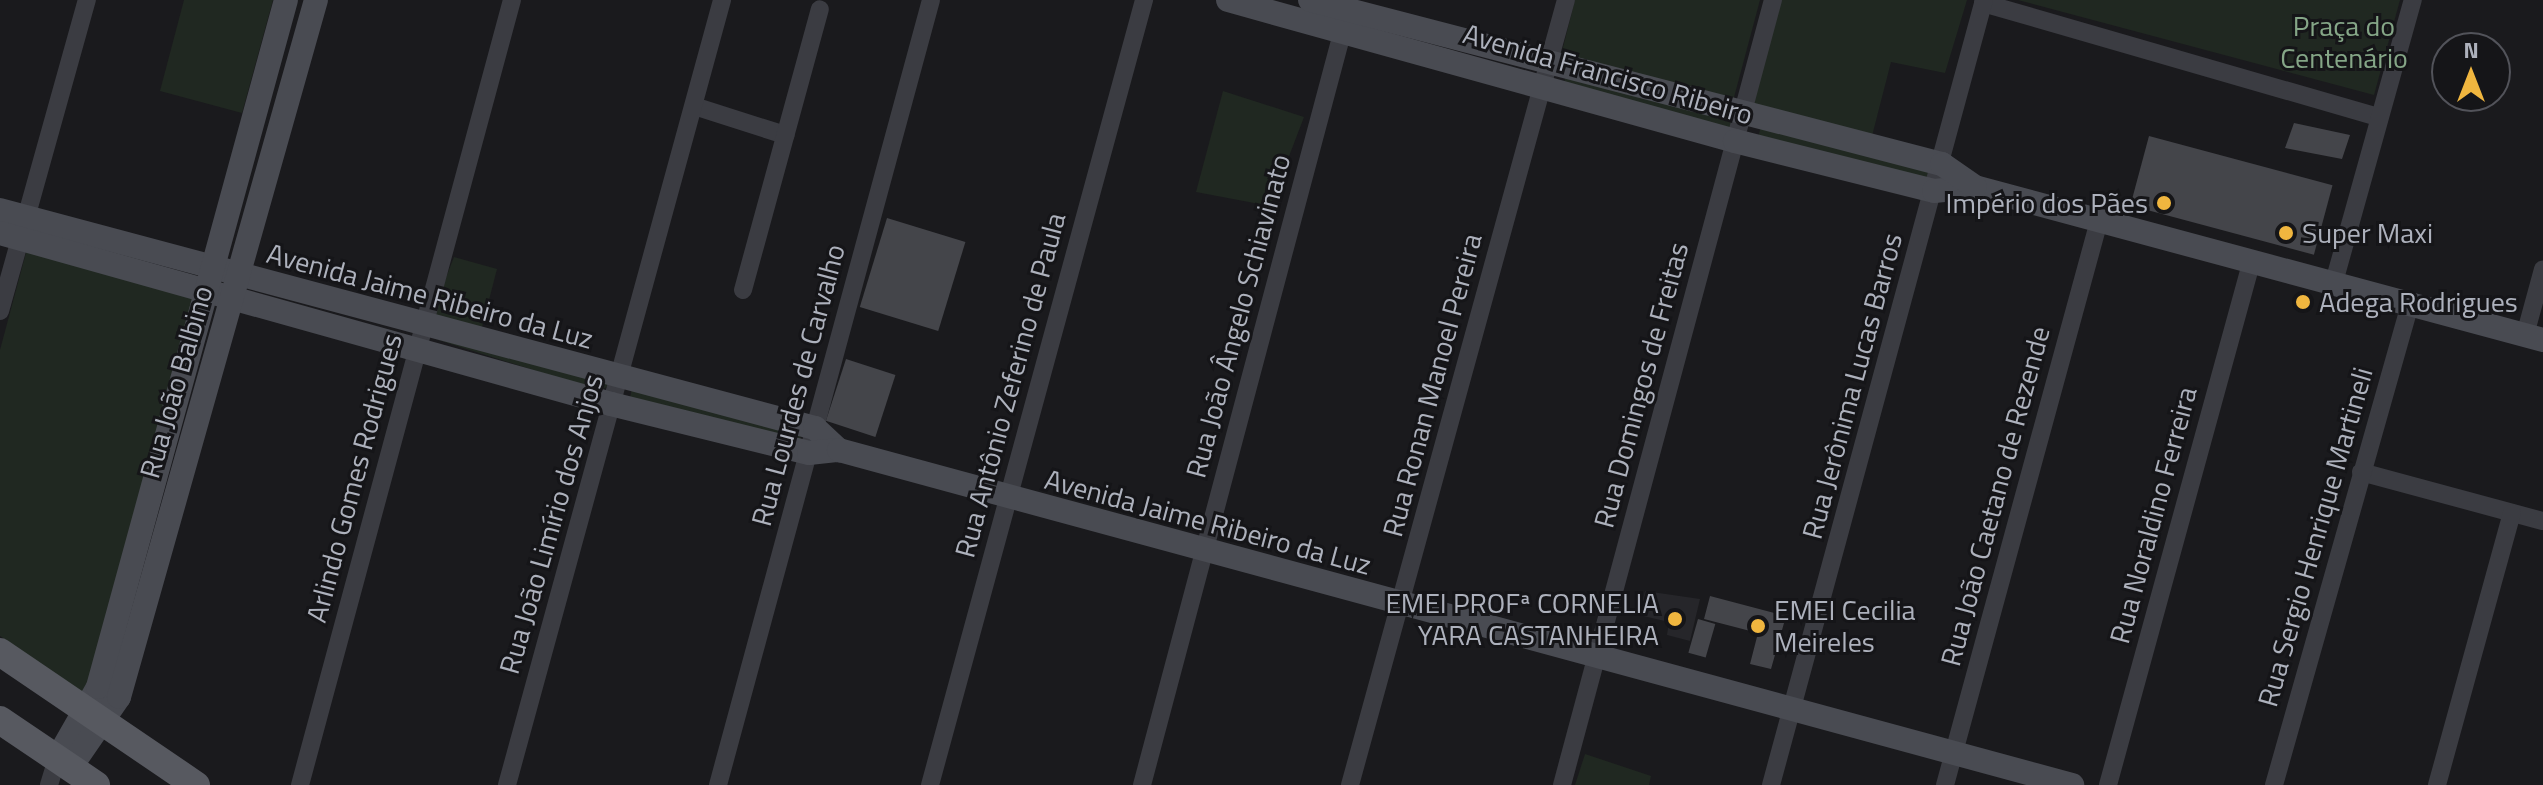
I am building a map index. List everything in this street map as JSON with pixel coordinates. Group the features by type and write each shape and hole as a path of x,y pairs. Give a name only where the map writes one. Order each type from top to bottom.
{"main road":[{"path":"0,652 196,785"},
{"path":"0,720 57,774 96,785"}],"street":[{"path":"0,311 16,229 87,0"},
{"name":"Rua João Balbino","path":"222,284 286,0"},
{"name":"Rua João Balbino","path":"57,774 98,719 222,284 316,0"},
{"name":"Arlindo Gomes Rodrigues","path":"300,785 512,0"},
{"name":"Rua João Limírio dos Anjos","path":"507,785 611,404 622,378 722,0"},
{"name":"Rua Lourdes de Carvalho","path":"718,785 931,0"},
{"name":"Rua Antônio Zeferino de Paula","path":"930,785 1144,0"},
{"name":"Avenida Francisco Ribeiro","path":"1228,0 1347,14"},
{"name":"Avenida Francisco Ribeiro","path":"1310,0 1735,141 1934,191 1975,187"},
{"name":"Rua Ronan Manoel Pereira","path":"1350,785 1566,0"},
{"name":"Rua Domingos de Freitas","path":"1562,785 1773,0"},
{"path":"2334,282 2413,0"},
{"path":"1983,2 2379,117"},
{"name":"Rua Jerônima Lucas Barros","path":"1771,785 1942,164 1983,2"},
{"path":"743,290 820,9"},
{"name":"Rua João Ângelo Schiavinato","path":"1142,785 1347,14"},
{"name":"Avenida Francisco Ribeiro","path":"1546,76 1742,115 1942,164 1975,187 2534,338"},
{"path":"694,106 785,135"},
{"path":"1846,169 1852,142"},
{"name":"Avenida Jaime Ribeiro da Luz","path":"0,210 16,229 222,284 418,347 611,404 809,453 839,450 1791,713 2072,785"},
{"name":"Rua João Caetano de Rezende","path":"1945,785 2099,221"},
{"name":"Rua Noraldino Ferreira","path":"2108,785 2252,260"},
{"path":"2534,338 2543,269"},
{"name":"Avenida Jaime Ribeiro da Luz","path":"222,284 424,322 815,428 839,450"},
{"name":"Rua Sergio Henrique Martineli","path":"2274,785 2410,305"},
{"path":"2361,472 2543,521"},
{"path":"2437,785 2512,513"}],"shaded area":[{"name":"EMEI PROFª CORNELIA YARA CASTANHEIRA","path":"1645,591 1700,599 1690,641 1667,635 1669,622 1639,615"}],"green space":[{"path":"184,0 273,0 242,113 160,91"},
{"path":"1575,0 1760,0 1733,101 1561,55"},
{"path":"1781,0 1967,0 1945,73 1891,62 1872,136 1752,107"},
{"name":"Praça do Centenário","path":"2018,0 2400,0 2374,95"},
{"path":"1566,75 1734,120 1731,130 1563,85"},
{"path":"1223,91 1304,117 1270,206 1196,192"},
{"path":"1761,126 1929,171 1926,181 1758,136"},
{"path":"27,249 196,292 87,695 0,636 0,350"},
{"path":"454,257 497,269 482,327 431,316"},
{"path":"435,339 603,376 608,386 600,391"},
{"path":"632,388 800,434 801,440 630,398"},
{"path":"1585,754 1651,776 1649,785 1575,785"}],"building":[{"path":"2294,123 2350,135 2342,159 2285,148"},
{"path":"2149,136 2333,185 2314,255 2130,206"},
{"path":"887,218 965,242 938,331 860,307"},
{"path":"846,359 895,375 875,437 826,421"},
{"name":"EMEI Cecilia Meireles","path":"1710,596 1786,616 1771,669 1750,664 1758,633 1704,619"},
{"name":"EMEI Cecilia Meireles","path":"1698,619 1715,624 1706,658 1688,653"}],"place":[{"name":"Império dos Pães","path":"2164,203"},
{"name":"Super Maxi","path":"2286,233"},
{"name":"Adega Rodrigues","path":"2303,302"},
{"name":"EMEI PROFª CORNELIA YARA CASTANHEIRA","path":"1675,619"},
{"name":"EMEI Cecilia Meireles","path":"1758,626"}]}
